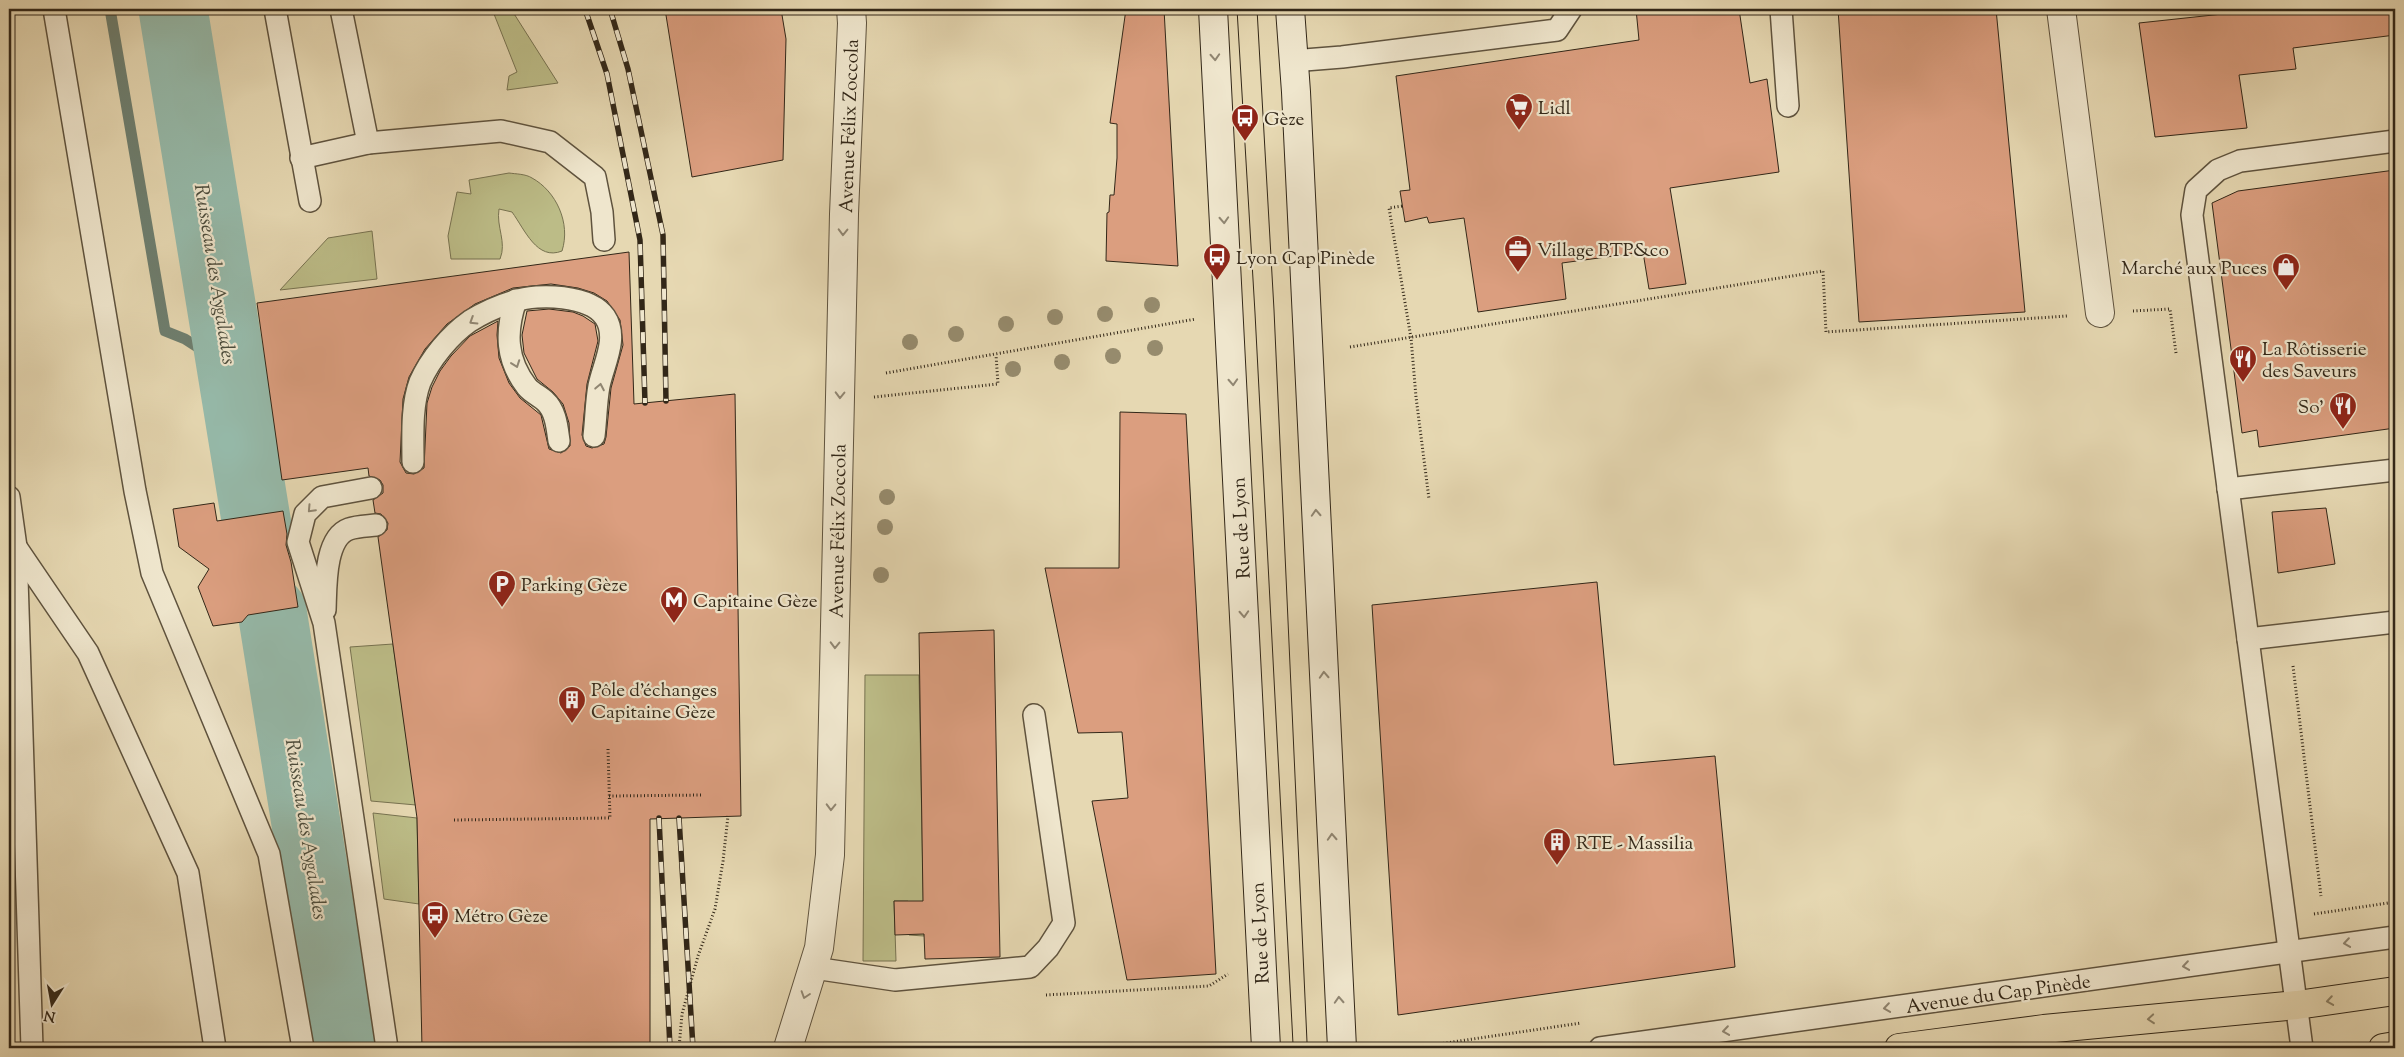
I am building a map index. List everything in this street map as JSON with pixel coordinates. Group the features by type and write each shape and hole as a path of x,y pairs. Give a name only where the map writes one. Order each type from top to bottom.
{"main road":[{"path":"1899,1048 2044,1028 2297,1006 2395,991"},
{"path":"2383,1048 2395,1046"}],"street":[{"name":"Avenue Félix Zoccola","path":"788,1048 819,948 830,855 844,214 852,22 850,9"},
{"name":"Rue de Lyon","path":"1213,9 1266,1048"},
{"path":"1290,9 1342,1048"},
{"path":"2061,9 2100,313"}],"lane":[{"path":"54,9 135,492 152,574 269,854 303,1048"},
{"path":"275,9 310,201"},
{"path":"342,9 368,143"},
{"path":"1292,61 1352,56 1557,30 1571,9"},
{"path":"1781,9 1788,106"},
{"path":"302,158 368,143 501,131 550,142 595,177 602,212 604,240"},
{"path":"2302,1048 2192,215 2196,190 2218,170 2240,161 2395,141"},
{"path":"413,462 414,419 420,383 440,349 470,321 516,300 562,297 590,304 605,317 610,337 608,358 599,386 594,436"},
{"path":"516,300 509,322 508,342 516,368 528,388 547,402 556,420 559,440"},
{"path":"2228,489 2395,470"},
{"path":"371,488 322,497 305,514 298,542 324,623 387,1048"},
{"path":"9,497 16,546 32,1048"},
{"path":"324,623 327,565 333,545 348,529 376,525"},
{"path":"16,546 88,653 188,873 215,1048"},
{"path":"2248,639 2289,636 2395,622"},
{"path":"814,968 896,980 1030,967 1048,948 1064,922 1034,715"},
{"name":"Avenue du Cap Pinède","path":"1600,1048 2395,937"}],"path":[{"path":"1402,206 1389,208 1412,338 1416,397 1429,499"},
{"path":"1350,347 1823,271 1826,332 2170,309 2177,357"},
{"path":"886,373 1179,322 1230,316"},
{"path":"886,397 998,384 996,355"},
{"path":"2289,636 2322,896"},
{"path":"454,820 610,818 608,749"},
{"path":"610,796 703,795"},
{"path":"679,1048 682,1014 698,956 714,909 723,861 728,816"},
{"path":"1043,995 1209,986 1229,974 1230,983"}],"green space":[{"path":"492,9 511,9 558,83 507,90 509,76 517,72"},
{"path":"509,173 532,178 541,184 554,199 563,219 564,240 562,251 545,252 539,248 532,242 512,212 499,209 498,216 502,240 500,259 451,259 448,236 457,192 471,194 469,180"},
{"path":"372,231 377,279 280,290 328,238"},
{"path":"393,644 416,805 371,801 350,647"},
{"path":"865,675 919,675 924,936 909,935 908,901 894,901 896,961 863,961"},
{"path":"373,813 417,818 419,904 384,899"}],"building":[{"path":"665,9 781,9 786,39 783,160 692,177"},
{"path":"1126,9 1164,9 1178,266 1106,261 1107,213 1109,212 1110,195 1114,195 1117,158 1117,124 1110,123"},
{"path":"1636,9 1739,9 1750,83 1767,79 1779,172 1670,188 1686,284 1649,289 1643,252 1562,263 1566,299 1478,312 1464,218 1429,223 1427,217 1405,222 1400,191 1410,190 1396,76 1639,40"},
{"path":"1838,9 1996,9 2025,312 1859,322"},
{"path":"2269,9 2395,9 2395,35 2293,48 2296,69 2239,75 2247,128 2155,137 2139,23"},
{"path":"2395,170 2395,428 2259,447 2257,430 2242,433 2212,203 2238,191"},
{"name":"Pôle d’échanges Capitaine Gèze","path":"629,252 634,404 735,394 741,816 650,819 650,1048 422,1048 417,818 378,537 387,530 388,523 381,514 375,513 373,500 383,493 383,485 380,480 369,476 368,468 282,480 257,303","holes":["551,284 578,288 594,293 607,301 620,320 623,345 611,388 604,444 592,448 586,446 582,435 587,384 598,341 595,324 573,312 549,309 527,311 522,335 524,353 537,379 553,392 563,404 569,423 570,446 561,453 549,449 541,415 520,398 509,383 499,358 498,321 470,336 440,371 427,403 424,468 414,474 406,473 400,462 403,399 409,377 425,349 447,324 475,304 513,288"]},
{"path":"1120,412 1186,414 1216,974 1127,980 1092,801 1128,798 1122,732 1078,733 1045,568 1119,568"},
{"path":"214,503 217,521 283,511 287,534 286,545 291,562 298,607 248,615 242,622 213,626 198,587 209,569 179,547 173,509"},
{"path":"2326,508 2335,564 2278,573 2272,512"},
{"name":"RTE - Massilia","path":"1597,582 1614,765 1715,756 1735,967 1398,1015 1372,605"},
{"path":"994,630 1000,957 925,959 924,934 895,935 894,901 923,901 919,633"}],"waterway":[{"path":"110,9 165,331 185,339 202,350 238,409"},
{"name":"Ruisseau des Aygalades","path":"173,9 259,538"},
{"name":"Ruisseau des Aygalades","path":"272,611 342,1048"}],"tram line":[{"path":"1237,9 1255,313 1293,1044"},
{"path":"1257,9 1274,310 1307,1042"}],"railway":[{"path":"585,9 607,74 640,240 645,403"},
{"path":"610,9 628,69 663,235 666,401"},
{"path":"659,818 670,1048"},
{"path":"679,818 693,1048"}],"place":[{"name":"Lidl","path":"1519,131"},
{"name":"Gèze","path":"1245,142"},
{"name":"Village BTP&co","path":"1518,273"},
{"name":"Lyon Cap Pinède","path":"1217,281"},
{"name":"Marché aux Puces","path":"2286,291"},
{"name":"La Rôtisserie des Saveurs","path":"2243,383"},
{"name":"So’","path":"2343,430"},
{"name":"Parking Gèze","path":"502,608"},
{"name":"Capitaine Gèze","path":"674,624"},
{"name":"Pôle d’échanges Capitaine Gèze","path":"572,724"},
{"name":"RTE - Massilia","path":"1557,866"},
{"name":"Métro Gèze","path":"435,939"}]}
